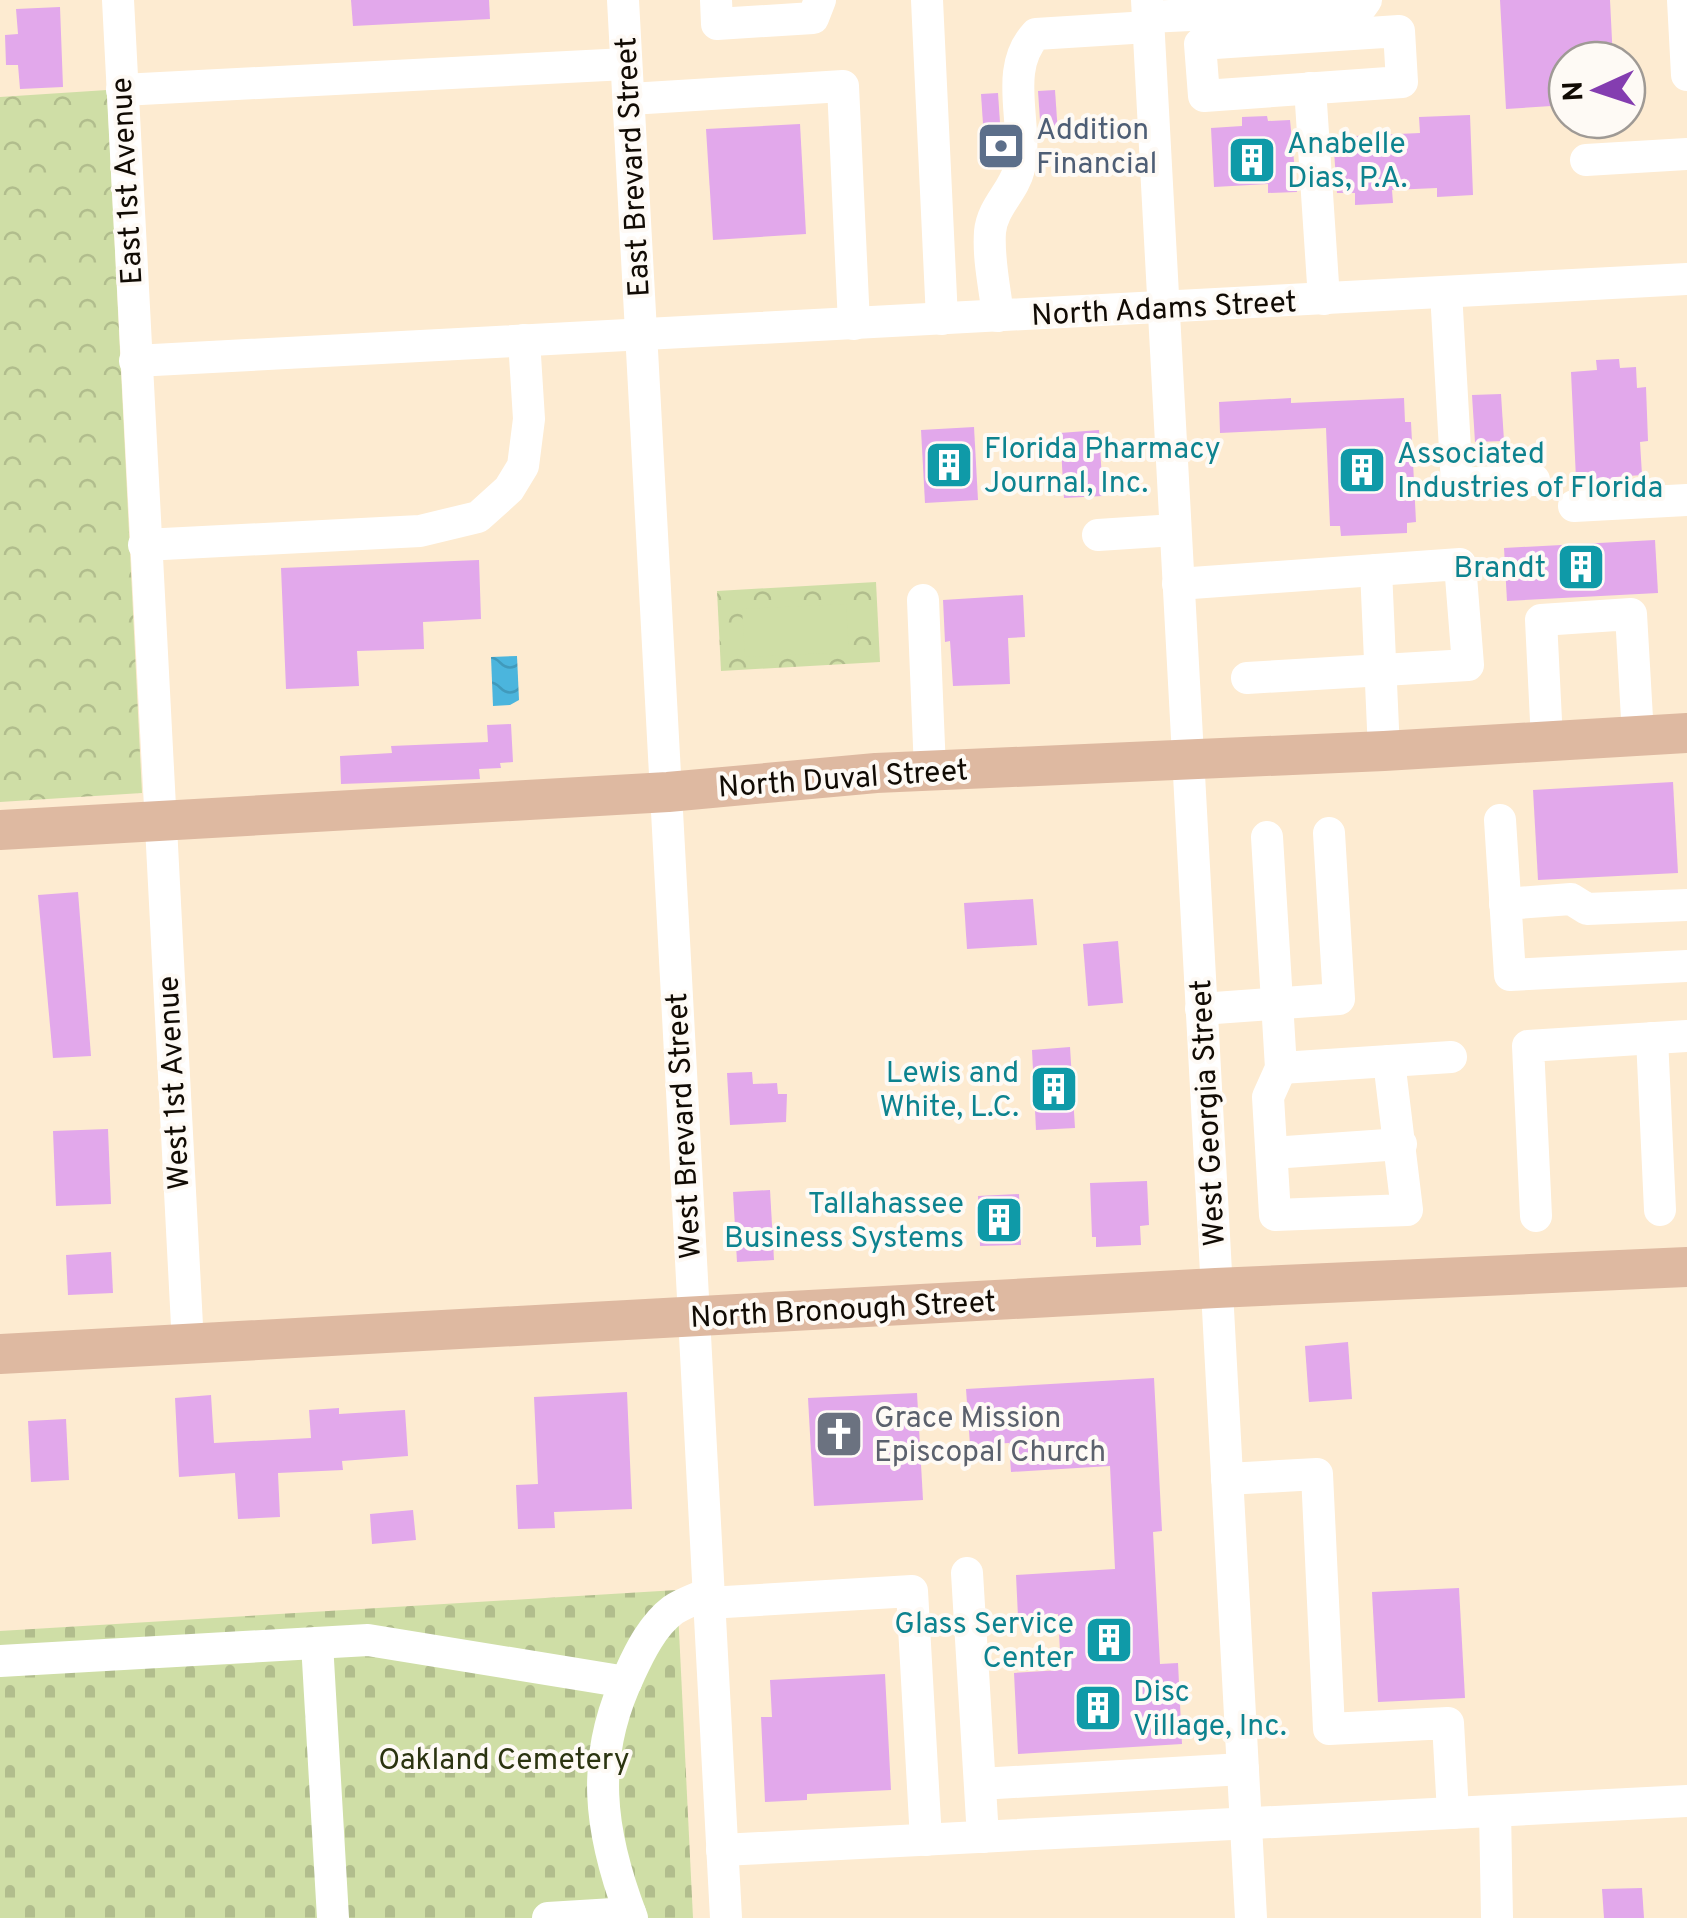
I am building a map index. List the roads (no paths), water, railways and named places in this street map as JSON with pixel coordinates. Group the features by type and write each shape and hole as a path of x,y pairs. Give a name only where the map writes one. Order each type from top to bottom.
{"main road":[{"name":"North Duval Street","path":"0,830 668,792 930,770 1384,751 1687,733"},
{"name":"North Bronough Street","path":"0,1354 1216,1288 1687,1267"}],"street":[{"name":"East 1st Avenue","path":"118,0 144,544"},
{"name":"East Brevard Street","path":"623,0 642,334"},
{"path":"716,0 718,24 812,18 820,0"},
{"path":"926,0 942,319"},
{"path":"1683,0 1687,74"},
{"path":"998,316 990,231 1019,170 1018,73 1025,47 1036,34 1148,15 1345,3"},
{"name":"West Georgia Street","path":"1148,15 1251,1918"},
{"path":"1398,31 1402,82 1310,88 1204,96 1200,44 1398,31"},
{"path":"122,90 626,64"},
{"path":"1151,72 1202,68"},
{"path":"630,99 843,86 854,324"},
{"path":"1310,88 1324,299"},
{"path":"1586,160 1687,154"},
{"name":"North Adams Street","path":"135,361 1687,279"},
{"path":"1446,292 1457,484 1534,480"},
{"name":"West Brevard Street","path":"642,334 726,1918"},
{"path":"144,544 420,531 478,516 509,489 524,466 529,419 524,340"},
{"path":"1574,506 1687,500"},
{"path":"1098,535 1175,530"},
{"name":"West 1st Avenue","path":"144,544 188,1345"},
{"path":"1178,584 1460,564 1468,664 1247,678"},
{"path":"1376,570 1384,751"},
{"path":"924,600 930,770"},
{"path":"1547,741 1541,620 1630,614 1638,736"},
{"path":"1500,820 1510,975 1687,966"},
{"path":"1201,1009 1339,999 1329,834"},
{"path":"1267,837 1281,1068 1268,1097 1275,1215 1407,1210 1388,1061"},
{"path":"1505,904 1572,899 1588,909 1687,905"},
{"path":"1536,1216 1528,1046 1687,1036"},
{"path":"1652,1038 1660,1210"},
{"path":"1281,1068 1451,1057"},
{"path":"1272,1152 1401,1144"},
{"path":"1227,1480 1317,1474 1329,1729 1448,1722 1453,1813"},
{"path":"967,1573 983,1837"},
{"path":"548,1918 631,1916 611,1858 602,1789 605,1744 613,1710 644,1643 673,1610 708,1598 912,1591 926,1840"},
{"path":"0,1661 368,1640 626,1682"},
{"path":"317,1643 332,1918"},
{"path":"980,1784 1242,1769"},
{"path":"722,1850 1687,1802"},
{"path":"1495,1811 1497,1918"}],"water":[{"path":"517,656 519,700 493,706 491,657"}],"place":[{"name":"Addition Financial","path":"1001,146"},
{"name":"Anabelle Dias, P.A.","path":"1252,160"},
{"name":"Florida Pharmacy Journal, Inc.","path":"949,465"},
{"name":"Associated Industries of Florida","path":"1362,470"},
{"name":"Brandt","path":"1581,567"},
{"name":"Lewis and White, L.C.","path":"1054,1089"},
{"name":"Tallahassee Business Systems","path":"999,1220"},
{"name":"Grace Mission Episcopal Church","path":"839,1434"},
{"name":"Glass Service Center","path":"1109,1640"},
{"name":"Disc Village, Inc.","path":"1098,1708"}],"park label":[{"name":"Oakland Cemetery","path":"504,1759"}]}
